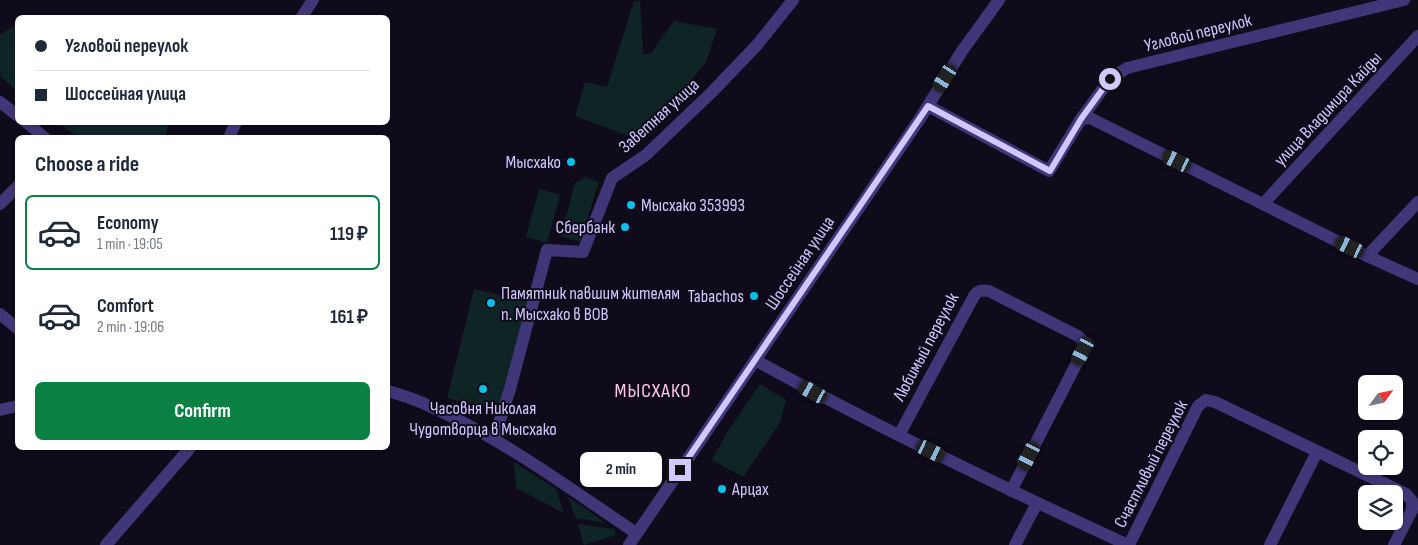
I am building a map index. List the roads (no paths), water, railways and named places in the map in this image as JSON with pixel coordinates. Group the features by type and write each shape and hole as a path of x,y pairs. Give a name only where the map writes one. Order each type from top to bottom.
{"street":[{"path":"303,15 313,0"},
{"name":"Заветная улица","path":"494,439 510,389 547,250 583,252 612,178 646,154 712,92 757,45 793,0"},
{"name":"Шоссейная улица","path":"629,545 928,106 962,51 999,0"},
{"name":"Угловой переулок","path":"928,106 1050,171 1081,119 1110,79 1127,68 1404,0"},
{"name":"улица Владимира Кайды","path":"1264,204 1418,36"},
{"path":"0,102 15,114"},
{"path":"1081,119 1090,118 1367,256 1418,279"},
{"path":"30,125 41,135"},
{"path":"0,204 15,189"},
{"path":"1367,256 1418,202"},
{"name":"Любимый переулок","path":"899,435 974,296 978,291 983,290 997,295 1078,336 1085,345 1011,491"},
{"path":"0,314 15,326"},
{"path":"755,360 827,400 1011,491 1129,545"},
{"path":"390,392 426,404 494,439 636,533"},
{"name":"Счастливый переулок","path":"1129,545 1198,406 1206,400 1215,402 1317,452"},
{"path":"0,410 15,407"},
{"path":"106,545 188,450"},
{"path":"1270,545 1317,452 1406,494 1412,501 1412,510 1394,545"},
{"path":"1015,545 1037,503"}],"place":[{"name":"Мысхако","path":"571,162"},
{"name":"Мысхако 353993","path":"631,205"},
{"name":"Сбербанк","path":"625,227"},
{"name":"Tabachos","path":"754,296"},
{"name":"Памятник павшим жителям п. Мысхако в ВОВ","path":"491,303"},
{"name":"Часовня Николая Чудотворца в Мысхако","path":"483,389"},
{"name":"Арцах","path":"722,489"}],"district":[{"name":"МЫСХАКО","path":"653,391"}]}
